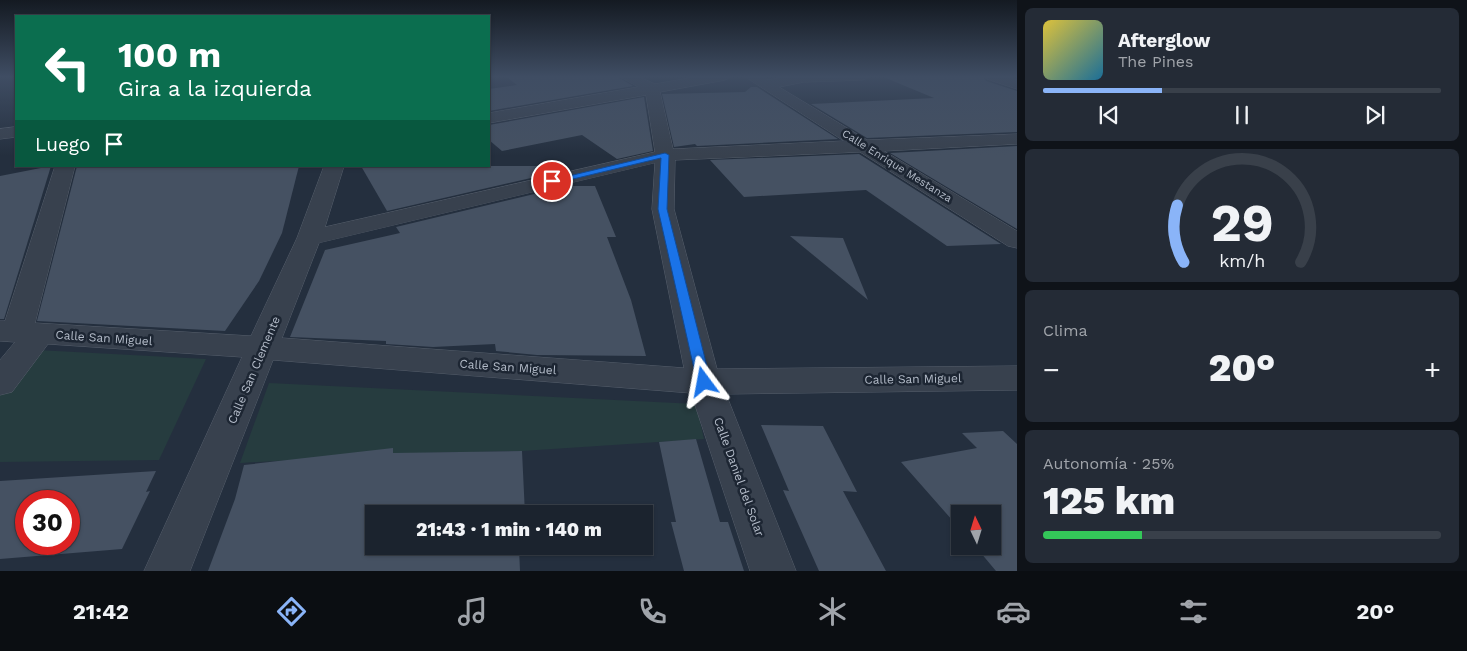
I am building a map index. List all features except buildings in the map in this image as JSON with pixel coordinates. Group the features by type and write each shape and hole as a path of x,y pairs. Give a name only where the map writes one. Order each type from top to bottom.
{"street":[{"path":"490,118 553,103"},
{"name":"Calle Daniel del Solar","path":"646,103 665,155 663,209 704,382 774,571"},
{"name":"Calle Enrique Mestanza","path":"795,103 1017,241"},
{"path":"0,134 15,132"},
{"path":"309,238 665,155 1017,139"},
{"path":"0,383 19,332 65,167"},
{"name":"Calle San Clemente","path":"167,571 264,348 309,238 329,170"},
{"name":"Calle San Miguel","path":"19,332 264,348 704,382 1017,378"}],"green space":[{"path":"37,350 206,359 159,460 0,462 0,390"},
{"path":"269,383 696,404 704,439 522,451 420,453 240,463"}],"route":[{"path":"552,181 665,155 663,209 704,382"}]}
